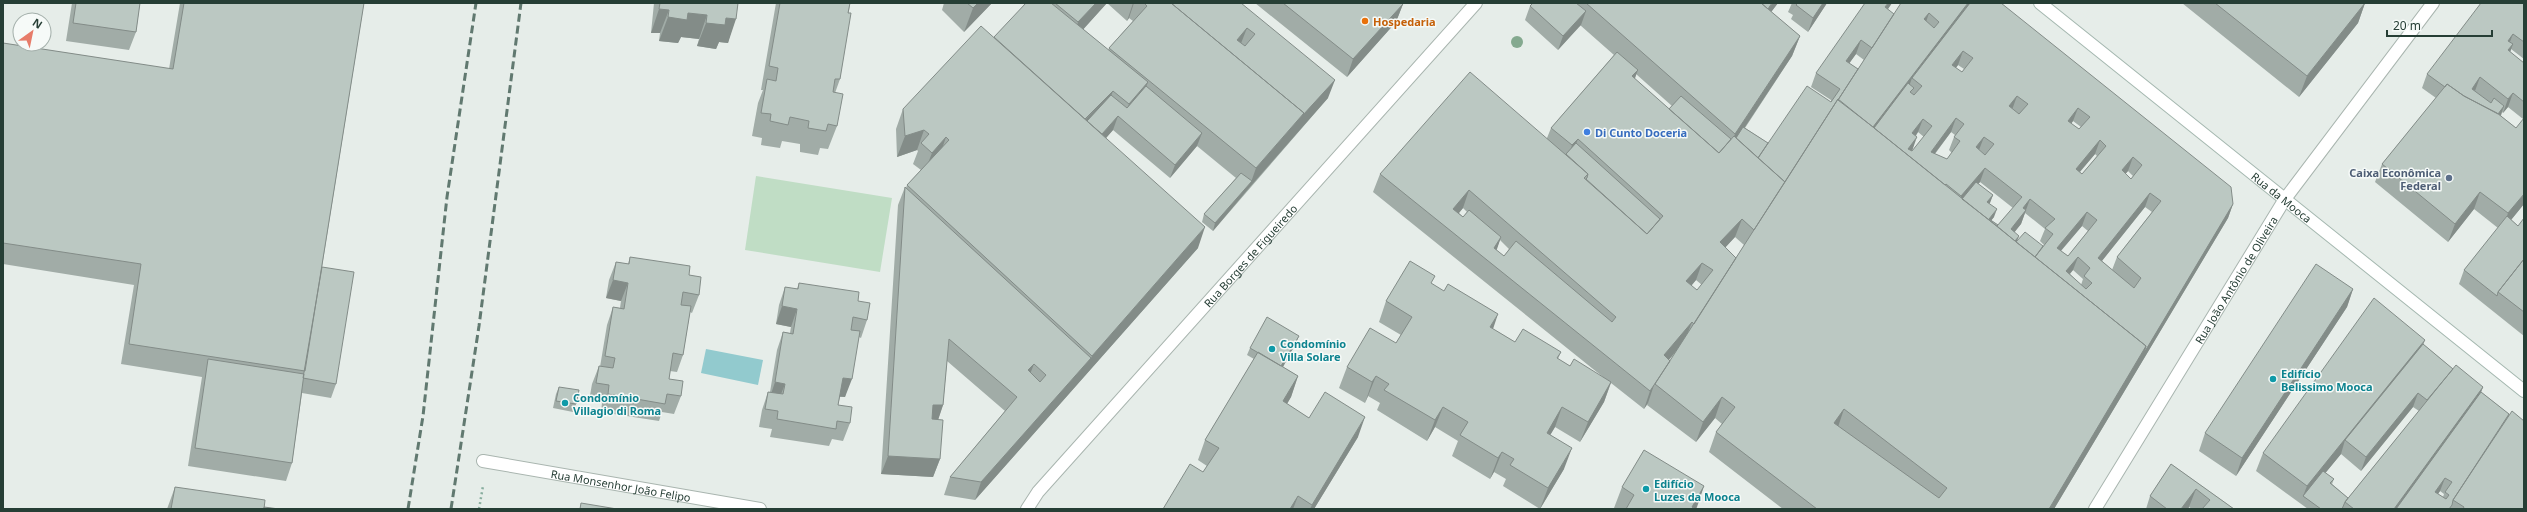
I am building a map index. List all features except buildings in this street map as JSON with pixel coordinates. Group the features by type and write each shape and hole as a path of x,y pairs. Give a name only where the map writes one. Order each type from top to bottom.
{"street":[{"name":"Rua Borges de Figueiredo","path":"1027,509 1038,492 1476,3"},
{"name":"Rua da Mooca","path":"2040,3 2524,391"},
{"name":"Rua João Antônio de Oliveira","path":"2095,509 2285,199 2434,3"},
{"name":"Rua Monsenhor João Felipo","path":"483,461 760,509"}],"green space":[{"path":"756,176 892,198 880,272 745,250"}],"water":[{"path":"706,349 763,360 758,385 701,373"}],"railway":[{"path":"408,509 423,416 447,197 476,3"},
{"path":"451,509 479,326 521,3"}],"place":[{"name":"Hospedaria","path":"1365,21"},
{"name":"Di Cunto Doceria","path":"1587,132"},
{"name":"Caixa Econômica Federal","path":"2449,178"},
{"name":"Condomínio Villa Solare","path":"1272,349"},
{"name":"Edifício Belissimo Mooca","path":"2273,379"},
{"name":"Condomínio Villagio di Roma","path":"565,403"},
{"name":"Edifício Luzes da Mooca","path":"1646,489"}]}
